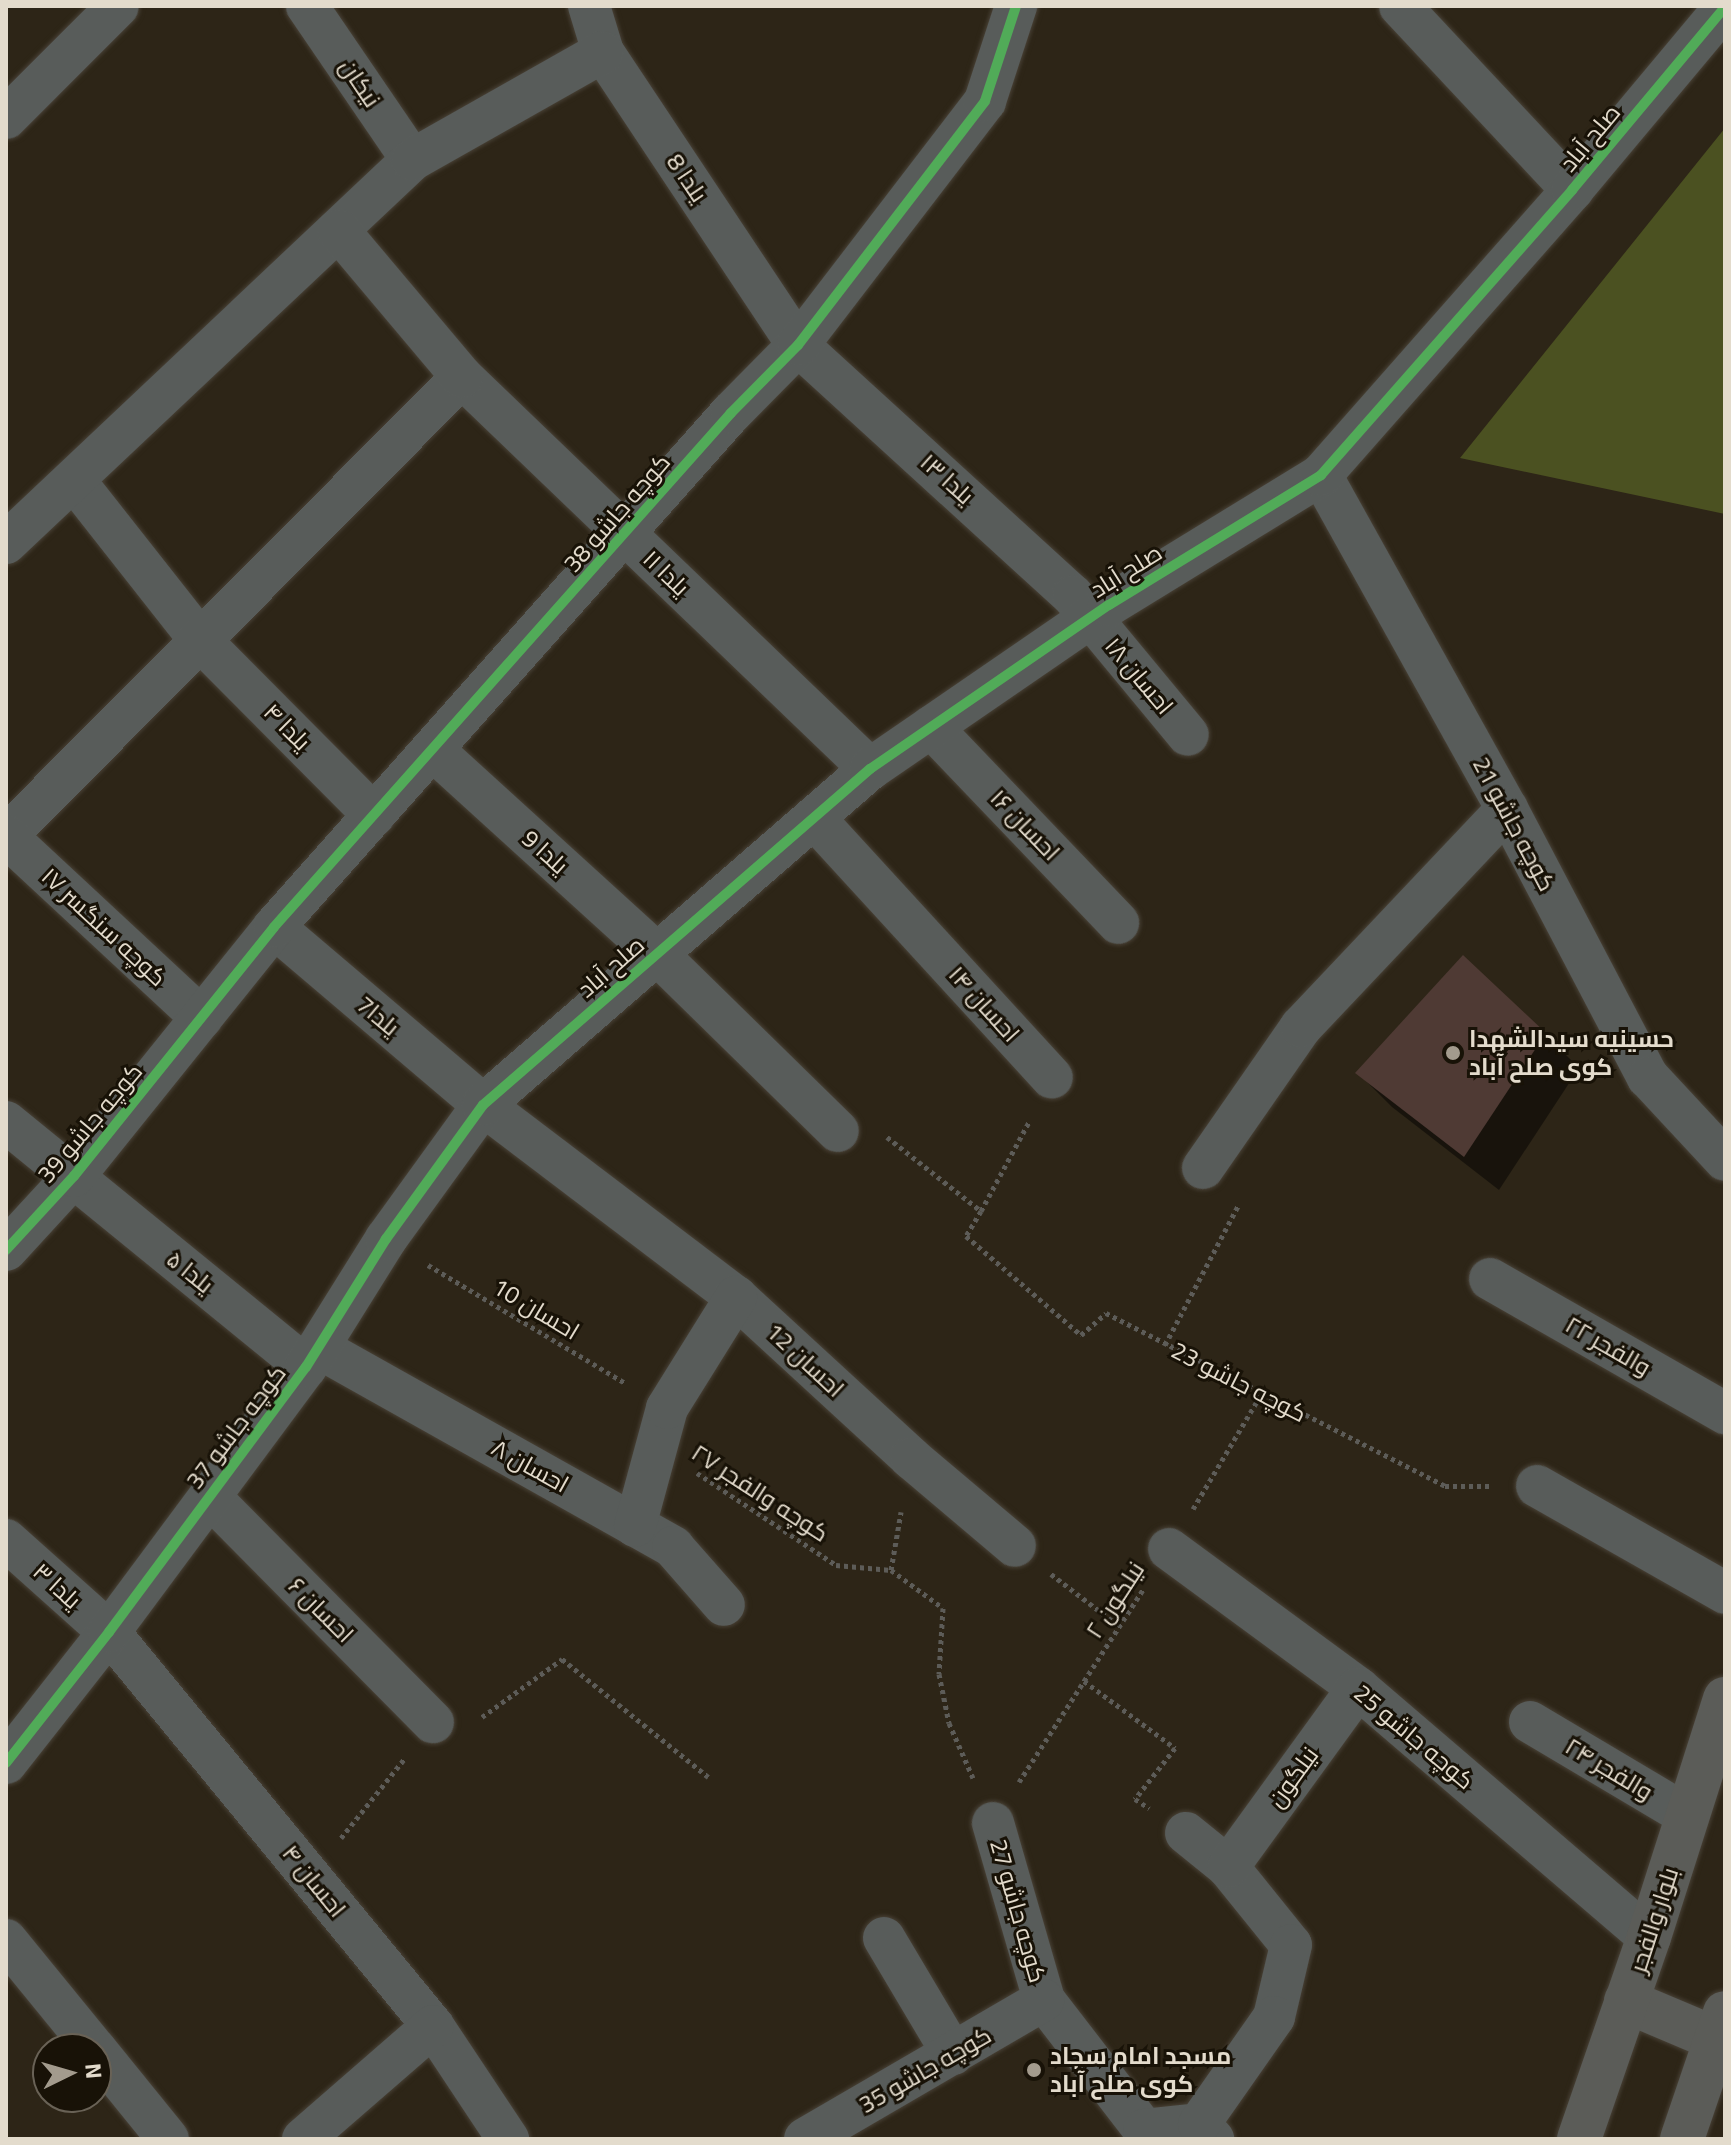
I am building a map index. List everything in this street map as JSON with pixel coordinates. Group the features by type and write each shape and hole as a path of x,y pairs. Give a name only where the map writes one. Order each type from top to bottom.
{"street":[{"name":"نیکان","path":"307,6 412,160"},
{"name":"یلدا 8","path":"589,6 603,52 798,345"},
{"name":"کوچه جاشو 38","path":"202,1018 274,927 731,413 798,345 985,101 1016,6"},
{"path":"1400,6 1572,190"},
{"name":"صلح آباد","path":"483,1105 870,769 1090,618 1321,475 1572,190 1725,7"},
{"path":"6,118 99,12"},
{"path":"6,543 412,160 603,52"},
{"name":"یلدا ۱۱","path":"338,230 462,377 870,769"},
{"name":"یلدا ۱۳","path":"798,345 1027,551 1090,618"},
{"path":"6,836 462,377"},
{"name":"کوچه جاشو 21","path":"1321,475 1507,809 1648,1077 1725,1160"},
{"name":"یلدا ۴","path":"74,480 200,640 374,815"},
{"name":"احسان ۱۸","path":"1090,618 1188,735"},
{"name":"احسان ۱۶","path":"931,727 1118,923"},
{"name":"یلدا 9","path":"433,750 657,954 838,1131"},
{"path":"1203,1168 1301,1027 1507,809"},
{"name":"احسان ۱۴","path":"814,818 1052,1078"},
{"name":"کوچه سنگسر ۱۷","path":"6,836 202,1018"},
{"name":"یلدا7","path":"274,927 483,1105"},
{"name":"کوچه جاشو 39","path":"6,1250 74,1176 202,1018"},
{"name":"کوچه جاشو 37","path":"6,1763 109,1632 313,1358 386,1239 483,1105"},
{"name":"احسان 12","path":"483,1105 736,1297 911,1458 1015,1546"},
{"name":"یلدا ۵","path":"6,1122 313,1358"},
{"name":"والفجر ۲۲","path":"1490,1279 1725,1413"},
{"path":"635,1526 662,1428 736,1297"},
{"name":"احسان ۸","path":"313,1358 673,1547 724,1605"},
{"path":"1537,1486 1725,1593"},
{"name":"احسان ۶","path":"210,1497 433,1722"},
{"name":"یلدا ۳","path":"6,1540 109,1632"},
{"name":"کوچه جاشو 25","path":"1169,1549 1358,1688 1649,1937"},
{"name":"احسان ۴","path":"109,1632 433,2026 508,2139"},
{"name":"نیلگون","path":"1228,1867 1358,1688"},
{"name":"والفجر ۲۴","path":"1530,1722 1688,1816"},
{"name":"بلوار والفجر","path":"1579,2139 1721,1724"},
{"name":"کوچه جاشو 27","path":"993,1823 1044,2000 1137,2134 1206,2132"},
{"path":"1186,1833 1228,1867 1291,1945 1274,2017 1206,2132"},
{"path":"884,1938 953,2054"},
{"path":"6,1940 82,2033"},
{"name":"کوچه جاشو 35","path":"805,2139 1044,2000"},
{"path":"1626,2001 1721,2026 1682,2139"},
{"path":"303,2139 433,2026"},
{"path":"112,2070 168,2139"}],"path":[{"path":"838,1131 868,1122 981,1211 1052,1078"},
{"path":"1165,1345 1243,1196 1203,1168"},
{"path":"1015,1546 1119,1626"},
{"path":"310,1876 455,1691 483,1718 562,1659 708,1777"},
{"path":"1084,1681 1175,1748 1135,1799 1186,1833"}],"green space":[{"path":"1725,128 1725,514 1460,458"}],"building":[{"name":"حسینیه سیدالشهدا کوی صلح آباد","path":"1463,955 1546,1033 1464,1157 1355,1073"}],"cycle path":[{"path":"6,1250 74,1176 274,927 731,413 798,345 985,101 1016,6"},
{"path":"6,1763 109,1632 306,1367 386,1239 483,1105 870,769 1109,605 1321,475 1572,190 1725,7"}],"place":[{"name":"حسینیه سیدالشهدا کوی صلح آباد","path":"1453,1053"},
{"name":"مسجد امام سجاد کوی صلح آباد","path":"1034,2070"}]}
